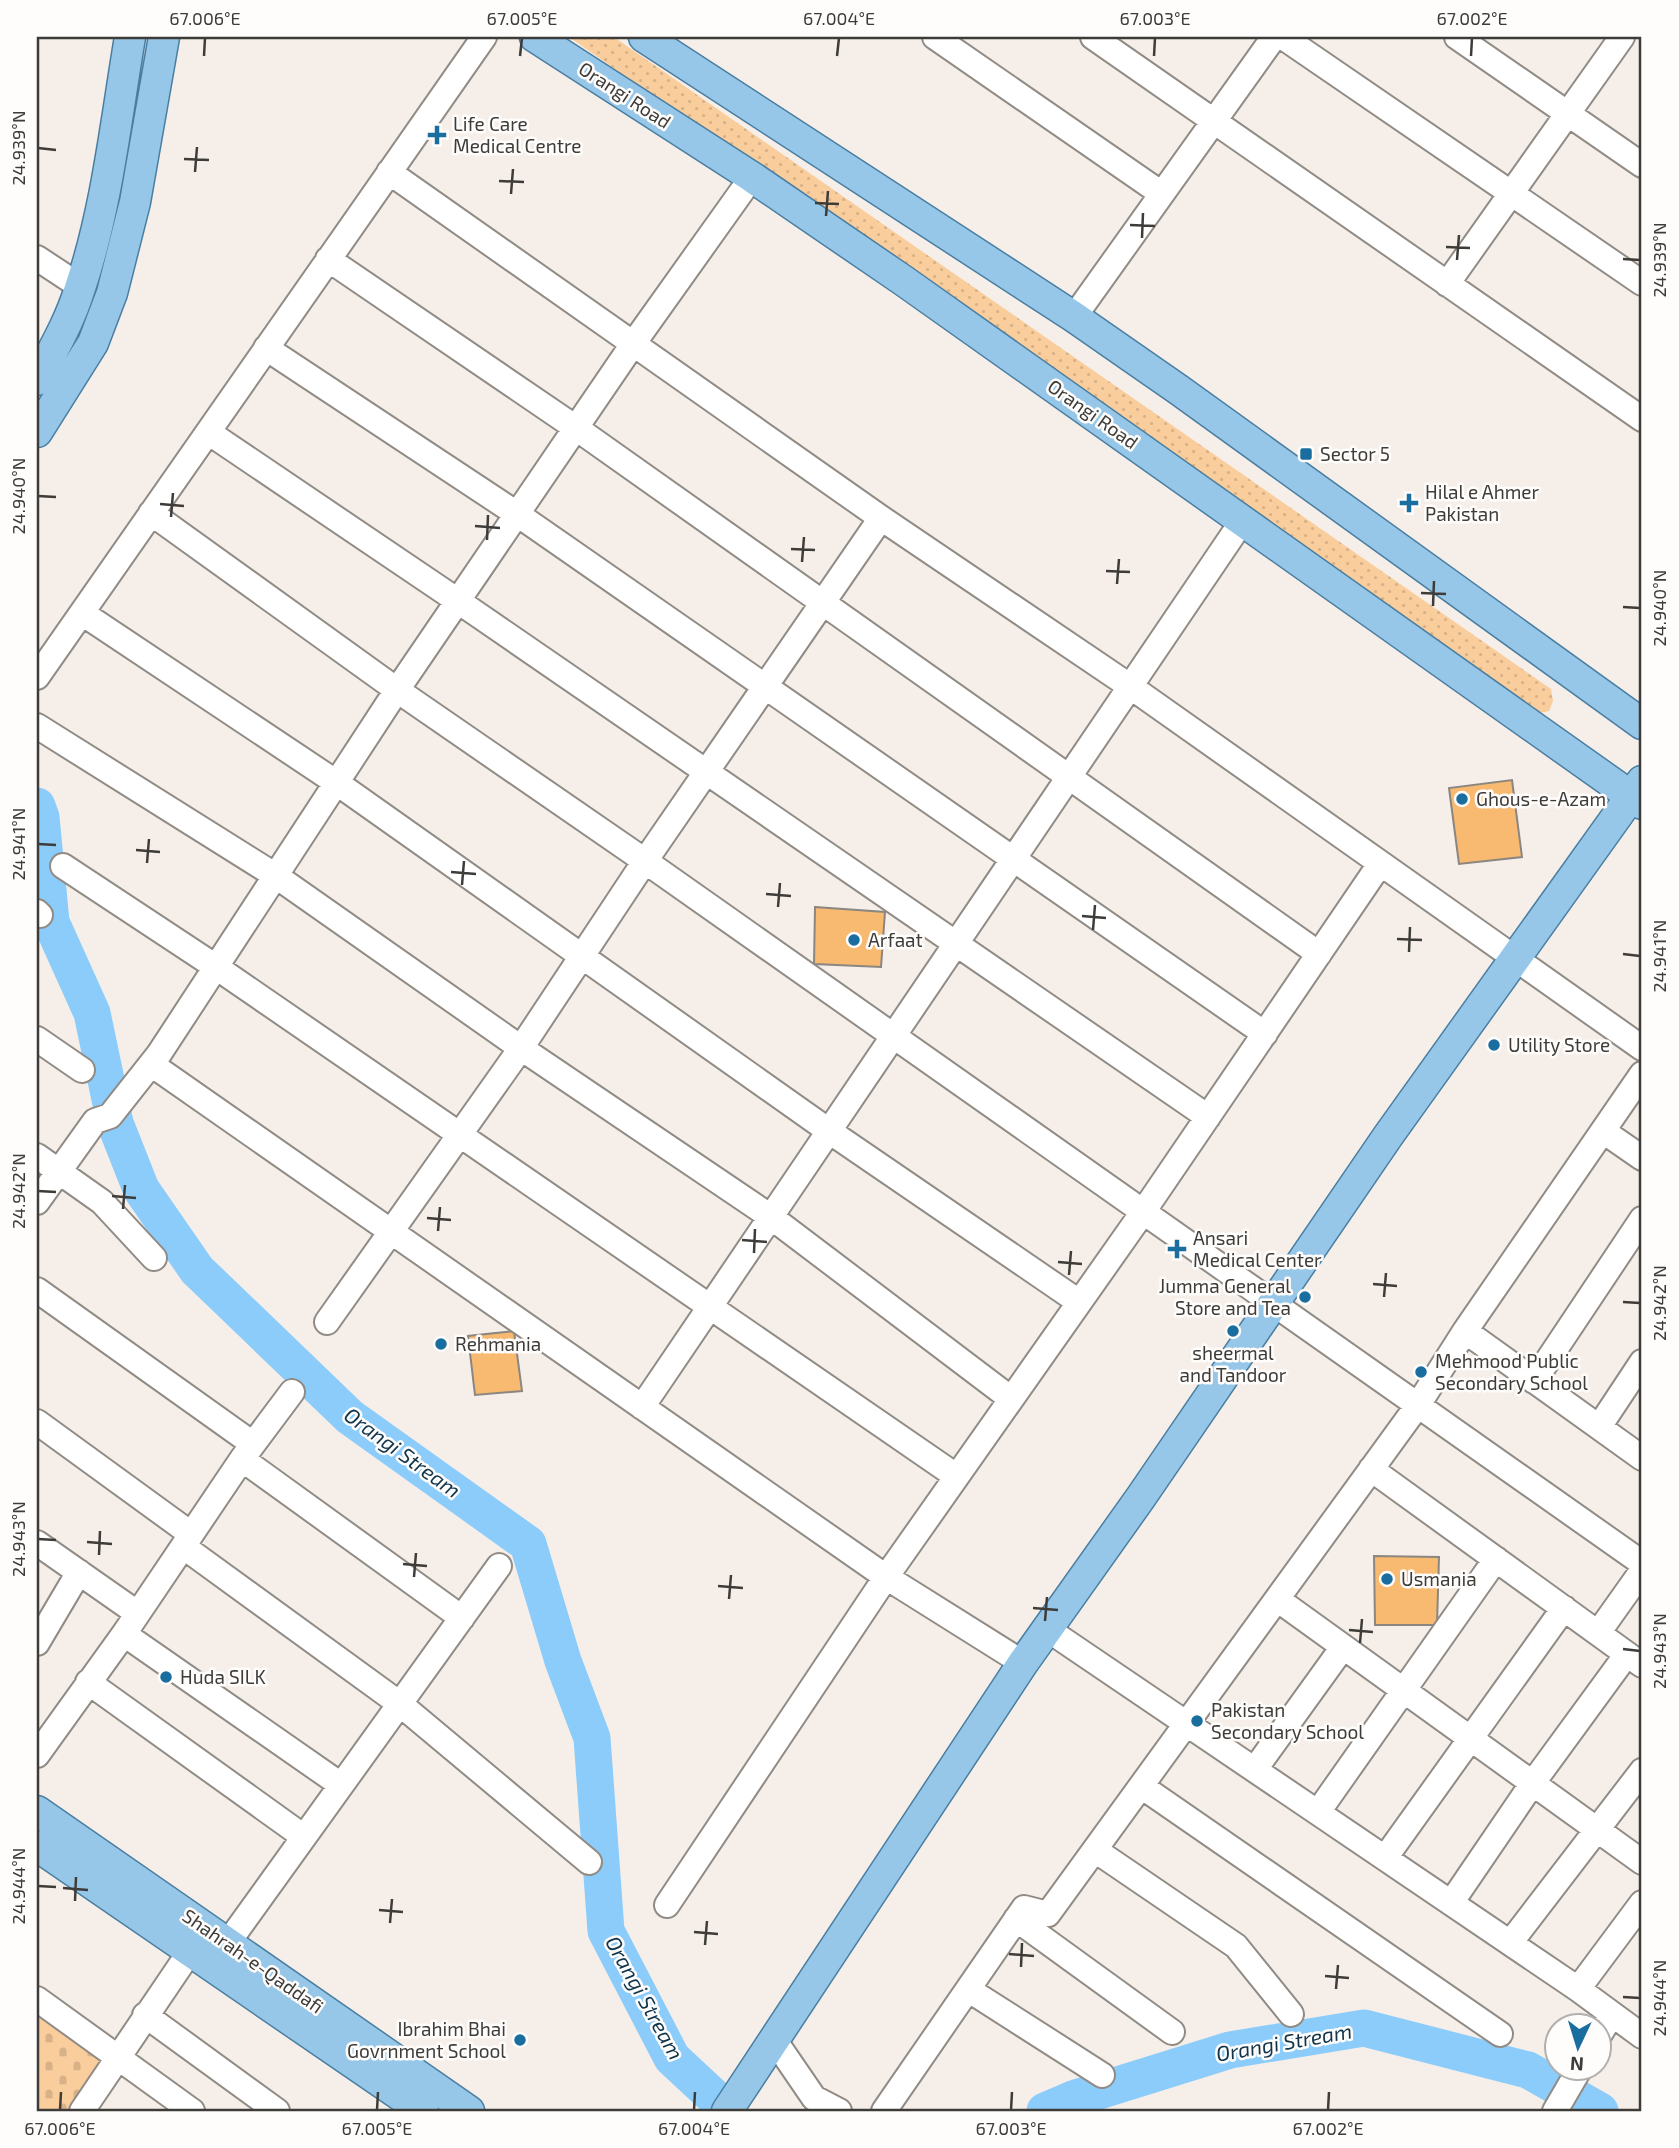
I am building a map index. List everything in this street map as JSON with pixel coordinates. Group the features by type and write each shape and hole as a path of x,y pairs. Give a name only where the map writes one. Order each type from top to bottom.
{"main road":[{"path":"37,380 65,329 81,287 103,196 130,37"},
{"path":"37,432 93,343 113,293 135,202 164,37"},
{"name":"Orangi Road","path":"535,37 752,177 1638,794"},
{"path":"644,37 1074,317 1642,724"},
{"path":"727,2111 1023,1663 1141,1497 1388,1136 1638,794"},
{"name":"Shahrah-e-Qaddafi","path":"37,1811 469,2111"},
{"name":"Shahrah-e-Qaddafi","path":"37,1846 423,2111"}],"street":[{"path":"37,677 484,37"},
{"path":"935,37 1162,194"},
{"path":"1093,37 1642,419"},
{"path":"1074,317 1274,37"},
{"path":"1283,37 1642,283"},
{"path":"1457,37 1642,165"},
{"path":"1447,284 1622,37"},
{"path":"389,172 881,518 1131,687 1642,1048"},
{"path":"37,1202 94,1121 110,1116 155,1059 397,690 633,344 752,177"},
{"path":"37,258 81,287"},
{"path":"328,259 576,428 1319,954"},
{"path":"267,348 517,514 1265,1034"},
{"path":"208,432 1208,1117"},
{"path":"151,513 397,690 645,860 1642,1563"},
{"path":"327,1322 522,1048 645,860 881,518"},
{"path":"642,1407 1243,520"},
{"path":"82,613 337,783 829,1131 1079,1302"},
{"path":"37,726 276,876 771,1217 1010,1398"},
{"path":"667,1905 886,1577 1143,1212 1380,864"},
{"path":"62,866 216,967 956,1476"},
{"path":"37,1039 82,1070"},
{"path":"155,1059 391,1232 886,1577 1023,1663"},
{"path":"884,2111 1024,1908 1048,1914 1095,1850 1418,1405 1465,1331 1642,1073"},
{"path":"1603,1130 1642,1158"},
{"path":"37,1156 102,1202 154,1258"},
{"path":"1534,1381 1642,1219"},
{"path":"37,1290 462,1618"},
{"path":"1465,1331 1642,1458"},
{"path":"1599,1427 1642,1362"},
{"path":"37,1755 247,1452 292,1392"},
{"path":"37,1422 400,1704 589,1862"},
{"path":"1371,1469 1634,1660 1532,1784 1451,1903"},
{"path":"37,1543 79,1572 131,1623 341,1785"},
{"path":"1318,1812 1496,1559"},
{"path":"226,1944 499,1566"},
{"path":"1598,1633 1642,1571"},
{"path":"37,1643 79,1572"},
{"path":"1277,1599 1642,1862"},
{"path":"1385,1858 1564,1608"},
{"path":"1047,1629 1608,2011"},
{"path":"1255,1769 1343,1647"},
{"path":"88,1682 304,1837"},
{"path":"1510,1943 1642,1771"},
{"path":"1141,1786 1500,2034"},
{"path":"1095,1850 1236,1946 1292,2014"},
{"path":"1577,1989 1642,1903"},
{"path":"1016,1919 1172,2032"},
{"path":"82,2111 191,1950"},
{"path":"969,1990 1102,2075"},
{"path":"37,1998 117,2059 192,2111"},
{"path":"1612,2014 1641,2033"},
{"path":"145,2015 277,2111"},
{"path":"779,2035 814,2098 839,2111"},
{"path":"1555,2111 1571,2082"}],"green space":[{"path":"569,37 614,37 1551,689 1553,701 1549,711 1540,713 1530,709"},
{"path":"37,1998 117,2058 82,2111 37,2111"}],"building":[{"path":"1512,780 1522,857 1459,864 1449,788"},
{"path":"815,907 885,912 881,967 814,964"},
{"path":"514,1331 522,1391 475,1395 468,1336"},
{"path":"1374,1556 1439,1557 1437,1625 1375,1625"}],"waterway":[{"name":"Orangi Stream","path":"37,806 41,817 51,922 92,1013 115,1123 141,1189 197,1270 350,1417 528,1544 563,1661 592,1738 606,1931 672,2058 729,2111"},
{"name":"Orangi Stream","path":"1045,2111 1073,2099 1230,2050 1364,2028 1528,2070 1600,2111"}],"place":[{"name":"Life Care Medical Centre","path":"437,135"},
{"name":"Sector 5","path":"1306,454"},
{"name":"Hilal e Ahmer Pakistan","path":"1409,503"},
{"name":"Ghous-e-Azam","path":"1462,799"},
{"name":"Arfaat","path":"854,940"},
{"name":"Utility Store","path":"1494,1045"},
{"name":"Ansari Medical Center","path":"1177,1249"},
{"name":"Jumma General Store and Tea","path":"1305,1297"},
{"name":"sheermal and Tandoor","path":"1233,1331"},
{"name":"Rehmania","path":"441,1344"},
{"name":"Mehmood Public Secondary School","path":"1421,1372"},
{"name":"Usmania","path":"1387,1579"},
{"name":"Huda SILK","path":"166,1677"},
{"name":"Pakistan Secondary School","path":"1197,1721"},
{"name":"Ibrahim Bhai Govrnment School","path":"520,2040"}]}
